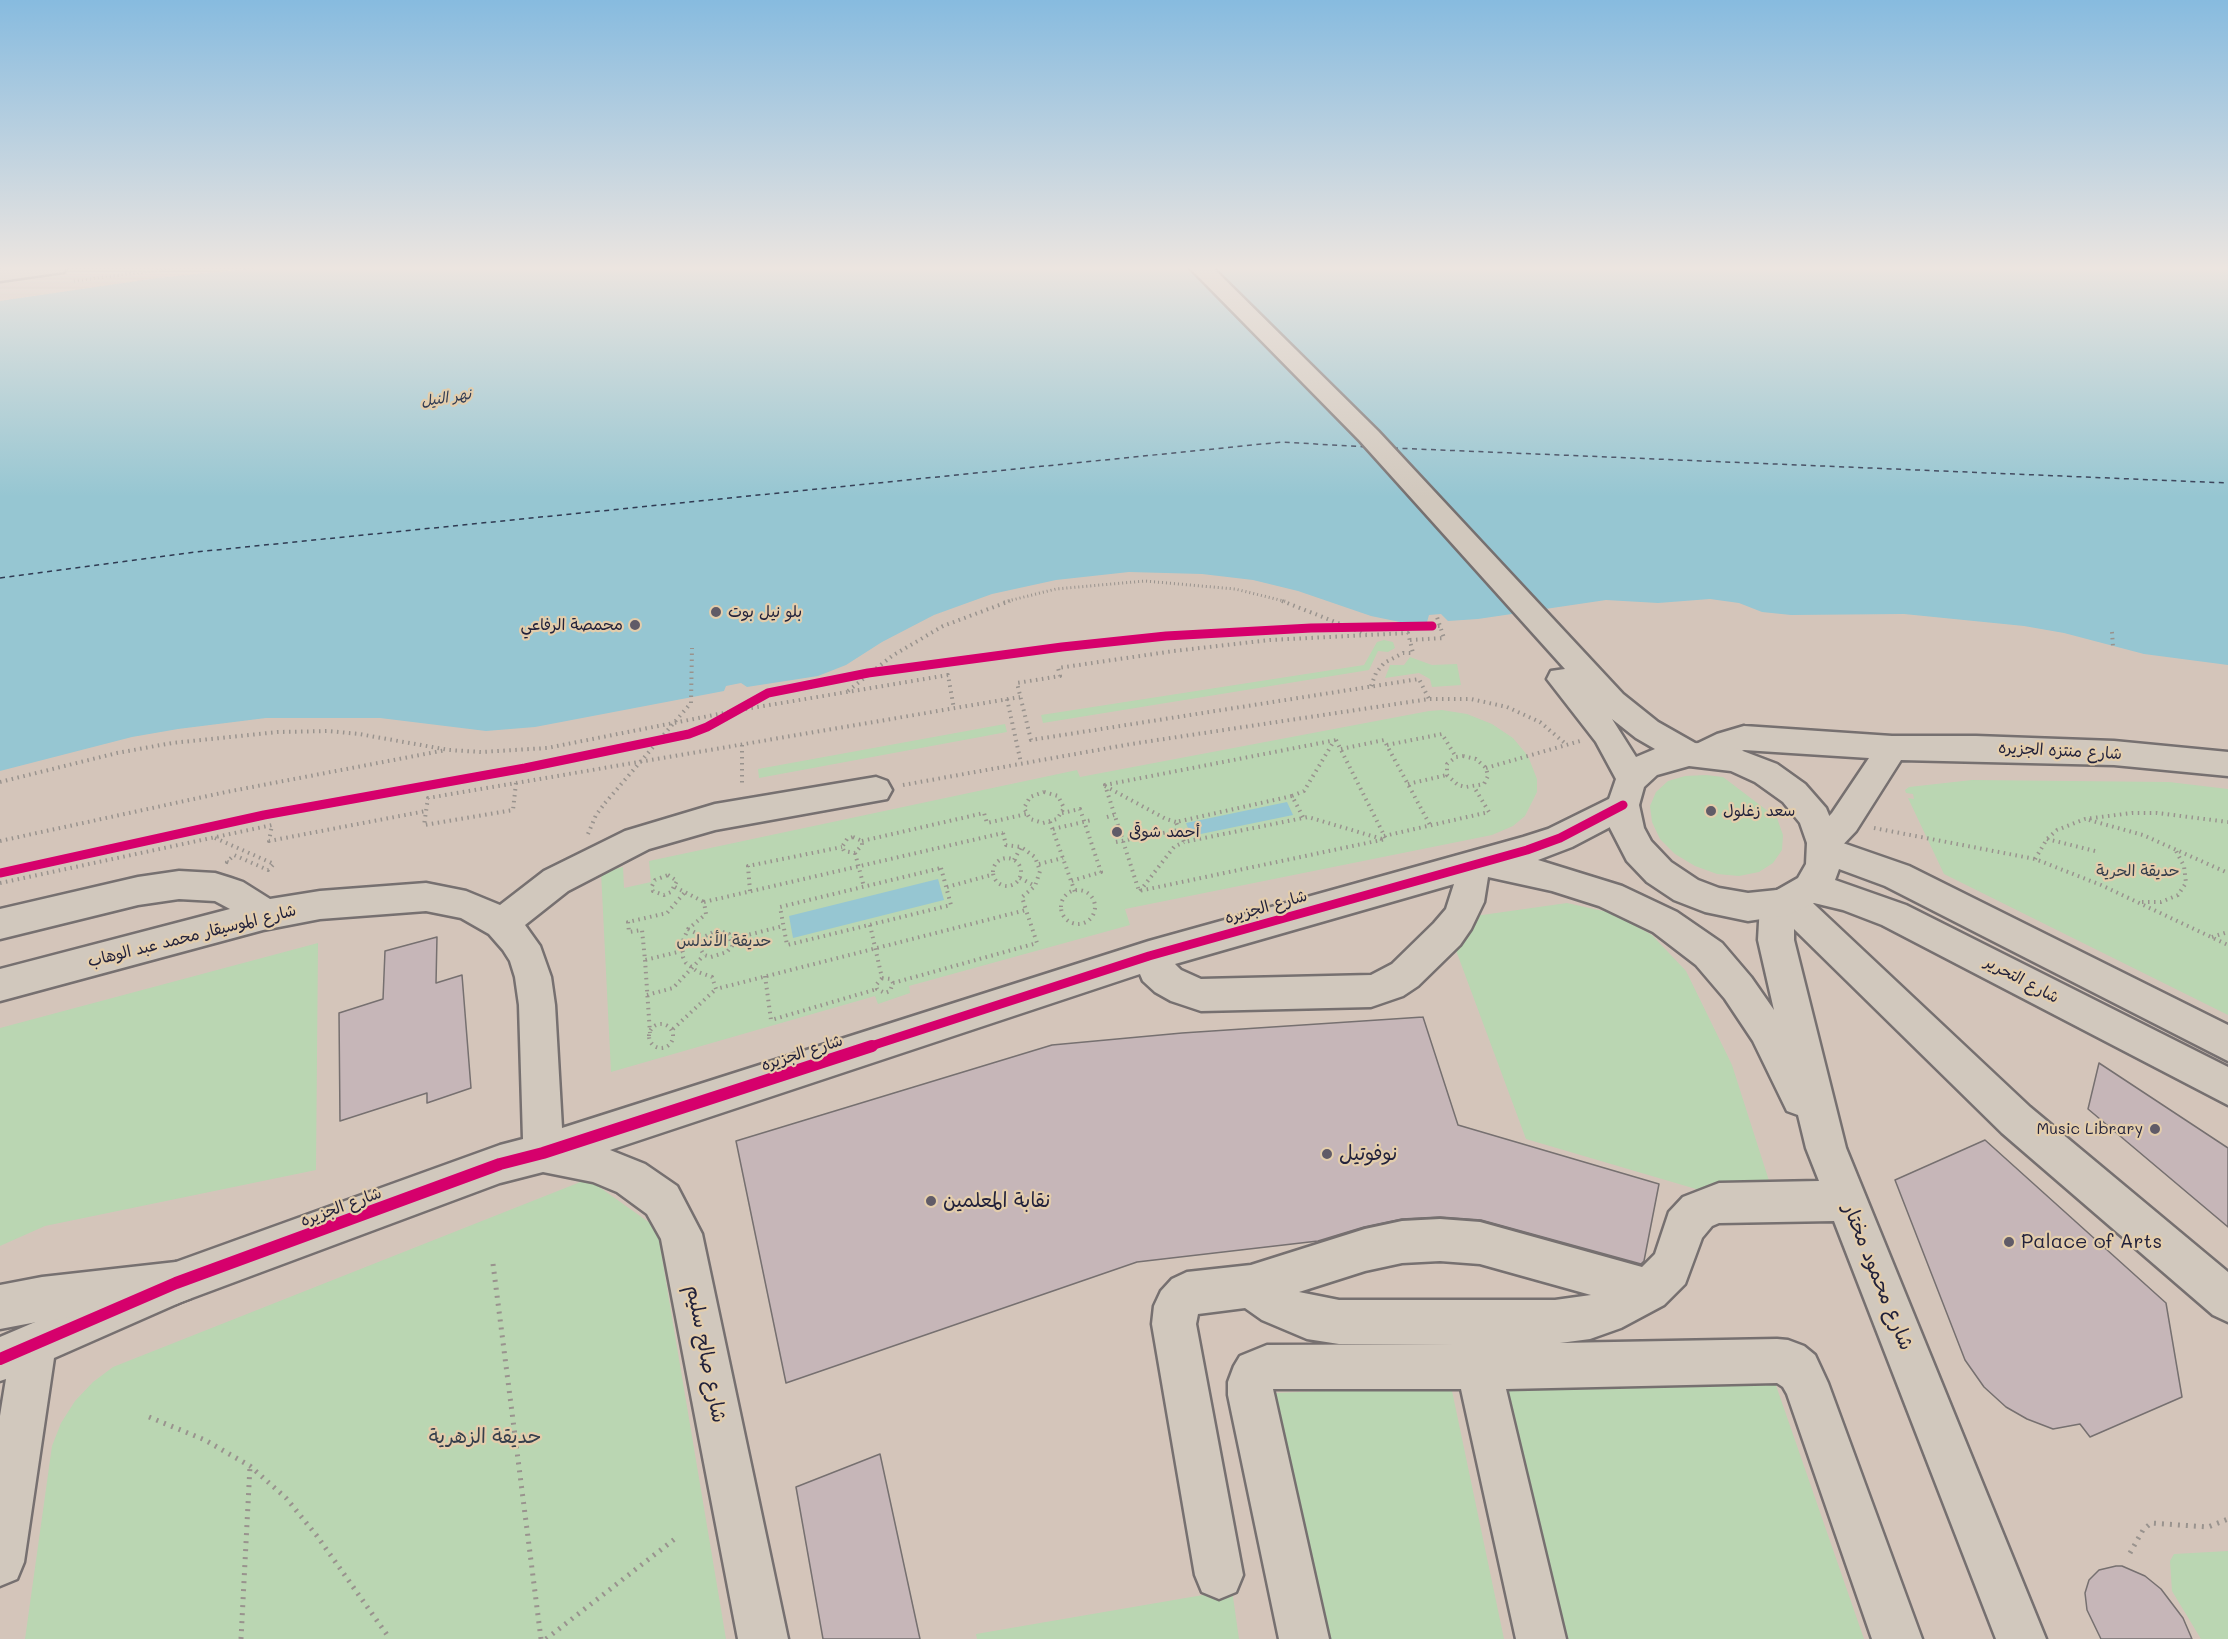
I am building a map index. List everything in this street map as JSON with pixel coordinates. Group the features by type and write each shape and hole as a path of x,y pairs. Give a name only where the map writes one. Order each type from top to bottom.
{"main road":[{"path":"1253,343 1587,691 1696,754 1745,765 1766,774 1794,793 1831,838 1897,876 2228,1044"},
{"path":"1276,343 1369,436 1587,691 1628,792 1627,828 1639,851 1659,872 1686,890 1717,902 1748,907 1792,898 1819,876 1831,838 1892,748"},
{"name":"شارع منتزه الجزيره","path":"1696,754 1744,738 1892,748 2038,749 2114,753 2228,764"},
{"path":"1628,792 1646,766 1666,758 1696,754"},
{"path":"501,924 556,882 594,860 637,840 680,825 716,817 876,790"},
{"name":"شارع الجزيره","path":"17,1352 176,1283 500,1164 543,1153 1149,956 1560,838 1628,792"},
{"path":"1149,956 1156,970 1168,981 1184,990 1201,995 1371,991 1390,985 1405,975 1447,934 1459,919 1467,902 1478,863 1552,877 1610,896 1665,922 1709,954 1738,988 1766,1029 1826,1148"},
{"path":"0,924 138,891 179,885 215,887 231,892 255,906 263,915"},
{"name":"شارع الموسيقار محمد عبد الوهاب","path":"0,986 263,915 342,902 426,897 466,905 501,924 521,948 533,977 537,1005 543,1153"},
{"name":"شارع التحرير","path":"1792,898 1847,897 1894,915 2228,1087"},
{"path":"1792,898 2016,1120 2228,1300"},
{"name":"شارع محمود مختار","path":"1792,898 1776,940 1826,1148 2021,1639"},
{"name":"شارع صالح سليم","path":"543,1153 592,1163 631,1178 662,1200 681,1234 763,1639"},
{"path":"1251,1286 1287,1309 1307,1317 1339,1322 1555,1322 1590,1317 1621,1306 1649,1290 1670,1269 1684,1227 1698,1211 1719,1203 1848,1201"},
{"path":"1219,1575 1174,1324 1176,1306 1187,1294 1251,1286 1365,1250 1402,1242 1440,1240 1480,1243 1649,1290"},
{"path":"0,1307 42,1299 176,1283"},
{"path":"1469,1322 1541,1639"},
{"path":"0,1562 17,1352"},
{"path":"1304,1639 1251,1395 1250,1382 1256,1372 1267,1367 1478,1367 1788,1362 1799,1371 1806,1383 1897,1639"}],"path":[{"path":"846,692 868,673 917,640 970,614 1027,596 1085,585 1145,581 1235,589 1294,604 1366,635"},
{"path":"1410,640 1444,638 1436,626 1436,614"},
{"path":"1292,628 1436,626"},
{"path":"1371,686 1376,673 1384,663 1403,653 1413,652 1408,633 1232,644 1058,668 1060,676 1017,683 1031,740 1419,679 1429,699"},
{"path":"2112,633 2113,647"},
{"path":"605,803 692,703 692,648"},
{"path":"848,677 891,670"},
{"path":"0,782 117,753 215,738 278,732 328,731 359,734 449,750 492,752 546,748 734,711 948,675 954,708"},
{"path":"707,727 768,693"},
{"path":"516,783 513,810 424,825 429,798 516,783 742,745 1020,697"},
{"path":"1007,699 1021,763"},
{"path":"876,790 1238,727 1429,699 1471,699 1507,707 1540,722 1567,745"},
{"path":"1386,745 1442,734 1456,757"},
{"path":"1486,768 1606,734"},
{"path":"647,743 679,737"},
{"path":"1336,740 1385,837"},
{"path":"1105,785 1336,740"},
{"path":"1105,785 1166,819 1176,822 1293,796 1304,791 1336,740"},
{"path":"1341,749 1384,740 1430,825"},
{"path":"741,781 742,745"},
{"path":"0,841 215,794 449,750"},
{"path":"1456,757 1476,759 1486,768 1487,780 1474,788 1458,785 1447,775 1447,764 1456,757"},
{"path":"1408,784 1447,775"},
{"path":"1105,785 1139,891"},
{"path":"1139,891 1489,812 1474,788"},
{"path":"1026,814 1026,802 1036,793 1044,792 1058,796 1064,807 1062,813"},
{"path":"1293,796 1303,817"},
{"path":"1026,814 1036,822 1050,822 1062,813 1080,810 1101,873 1071,881"},
{"path":"0,883 272,825 269,841 426,812"},
{"path":"750,891 748,866 842,847 847,839 853,837 862,841 984,813 987,823 1026,814"},
{"path":"2035,859 2047,839 2057,830 2085,819 2121,814 2157,813 2228,822"},
{"path":"1107,817 1114,815"},
{"path":"1139,891 1174,847 1184,842 1303,817 1312,817 1368,836 1385,837"},
{"path":"2085,819 2143,835 2228,873"},
{"path":"1053,829 1092,820"},
{"path":"1050,822 1075,892"},
{"path":"1176,822 1184,842"},
{"path":"1116,842 1179,830"},
{"path":"675,887 704,902 1003,833 1006,845 1021,847 1035,857 1040,871 1035,886 1022,897 1037,943 893,983"},
{"path":"0,873 174,835"},
{"path":"214,837 274,864 268,870 234,855 227,862 237,866"},
{"path":"1831,838 2035,859 2081,876 2228,945"},
{"path":"2047,839 2099,852"},
{"path":"842,847 844,851 855,853 860,849 862,841"},
{"path":"1093,847 1100,846"},
{"path":"1014,860 1021,847"},
{"path":"2138,902 2161,902 2178,895 2186,883 2184,866 2174,848"},
{"path":"855,853 864,887"},
{"path":"1039,864 1063,858"},
{"path":"1007,859 1014,860 1023,870 1020,878 1008,884 1000,884 992,875 994,864 1007,859"},
{"path":"942,868 946,887 951,904 787,945 780,907 942,868"},
{"path":"668,875 677,881 675,887 664,895 653,891 652,886 661,876 668,875"},
{"path":"946,887 992,875"},
{"path":"1020,878 1035,886"},
{"path":"650,1034 654,1028 668,1025 673,1029 675,1035 665,1046 652,1046 649,1041 642,930 629,932 628,922 667,912 685,892"},
{"path":"1075,892 1091,896 1096,902 1097,909 1094,916 1087,921 1069,921 1060,909 1061,902 1075,892"},
{"path":"704,902 706,914 688,929 682,943 682,951 683,957 692,968 712,977 716,989"},
{"path":"673,1029 716,989 1026,910"},
{"path":"870,925 882,978"},
{"path":"732,939 783,926"},
{"path":"688,929 704,937"},
{"path":"724,931 732,939 732,946 727,952 711,957 704,955 701,950 704,937 711,932 724,931"},
{"path":"2211,937 2228,932"},
{"path":"645,960 682,951"},
{"path":"647,995 673,988 704,955"},
{"path":"765,976 771,1020 877,989 885,993 890,990 893,983"},
{"path":"882,978 891,979 893,983"},
{"path":"877,989 876,985 882,978"},
{"path":"493,1263 541,1639"},
{"path":"149,1417 205,1440 250,1466 286,1498 317,1536 390,1639"},
{"path":"241,1639 250,1466"},
{"path":"2130,1553 2143,1530 2151,1523 2165,1522 2208,1527 2228,1519"},
{"path":"546,1639 676,1538"}],"green space":[{"path":"1384,640 1393,642 1395,648 1388,652 1378,651 1369,670 1043,723 1041,715 1364,665 1377,642"},
{"path":"1410,657 1432,665 1457,664 1461,685 1432,687 1430,679 1419,673 1385,678 1390,665 1404,665"},
{"name":"حديقة الأندلس","path":"1442,710 1467,714 1492,724 1513,738 1528,756 1537,779 1537,792 1525,816 1513,826 1492,835 1125,909 1130,925 909,986 910,993 878,1004 875,996 611,1072 601,872 623,867 624,888 651,882 649,861 1077,770 1080,777"},
{"path":"1005,724 1007,732 759,778 758,769"},
{"path":"1685,776 1723,777 1777,818 1783,835 1782,850 1773,863 1759,872 1739,876 1717,874 1695,866 1675,854 1660,839 1652,822 1650,806 1656,792 1668,781"},
{"name":"حديقة الحرية","path":"1972,780 2169,782 2228,789 2228,1015 1944,874 1908,798 1914,799 1913,794 1906,793 1905,790 1909,787"},
{"path":"1567,903 1612,913 1652,935 1686,971 1732,1065 1771,1187 1696,1189 1526,1139 1454,945 1475,916"},
{"path":"318,943 316,1170 45,1226 0,1246 0,1028"},
{"name":"حديقة الزهرية","path":"588,1179 657,1228 726,1639 25,1639 52,1446 61,1423 75,1401 93,1382 113,1367"},
{"path":"1771,1371 1864,1639 1563,1639 1500,1381"},
{"path":"1451,1386 1504,1639 1324,1639 1274,1393"},
{"path":"2228,1551 2228,1639 2201,1639 2172,1591 2170,1561 2174,1554"},
{"path":"1232,1590 1239,1639 977,1639 976,1634"}],"water":[{"name":"نهر النيل","path":"0,343 2228,343 2228,665 2144,654 2064,633 2024,626 1904,614 1791,615 1762,612 1739,603 1710,599 1658,603 1606,600 1478,619 1448,621 1441,614 1429,615 1427,622 1400,622 1371,616 1298,591 1253,580 1202,574 1129,572 1056,580 992,594 934,615 882,642 846,665 818,676 747,687 741,683 726,686 724,691 535,727 486,731 380,718 266,718 132,737 0,771"},
{"path":"1287,802 1293,815 1191,836 1186,823"},
{"path":"938,879 944,900 793,938 789,916"}],"building":[{"path":"437,937 436,983 462,975 471,1088 427,1103 427,1093 340,1121 339,1013 383,999 385,951"},
{"path":"1423,1017 1458,1125 1659,1184 1644,1261 1641,1264 1481,1220 1440,1217 1402,1219 1364,1227 1318,1241 1137,1262 786,1383 736,1141 1052,1045 1182,1033"},
{"name":"Music Library","path":"2099,1063 2228,1148 2228,1227 2088,1109"},
{"name":"Palace of Arts","path":"1985,1140 2166,1303 2182,1397 2090,1437 2080,1424 2053,1429 2027,1419 2006,1407 1984,1387 1965,1360 1895,1180"},
{"path":"880,1454 920,1639 823,1639 796,1487"},
{"path":"2122,1566 2145,1576 2161,1589 2183,1618 2192,1639 2101,1639 2087,1610 2085,1593 2089,1580 2099,1570"}],"ferry route":[{"path":"0,578 196,552 1282,442 1367,447"},
{"path":"1393,448 2228,483"}],"cycle path":[{"path":"0,873 264,815 525,768 689,734 707,727 768,693 868,673 1062,647 1166,636 1311,628 1432,626"},
{"path":"0,1359 176,1283 500,1164 543,1153 1149,956 1527,850 1560,838 1623,805"}],"place":[{"name":"بلو نيل بوت","path":"716,612"},
{"name":"محمصة الرفاعي","path":"635,625"},
{"name":"سعد زغلول","path":"1711,811"},
{"name":"أحمد شوقى","path":"1117,832"},
{"name":"Music Library","path":"2155,1129"},
{"name":"نوفوتيل","path":"1327,1154"},
{"name":"نقابة المعلمين","path":"931,1201"},
{"name":"Palace of Arts","path":"2009,1242"}]}
